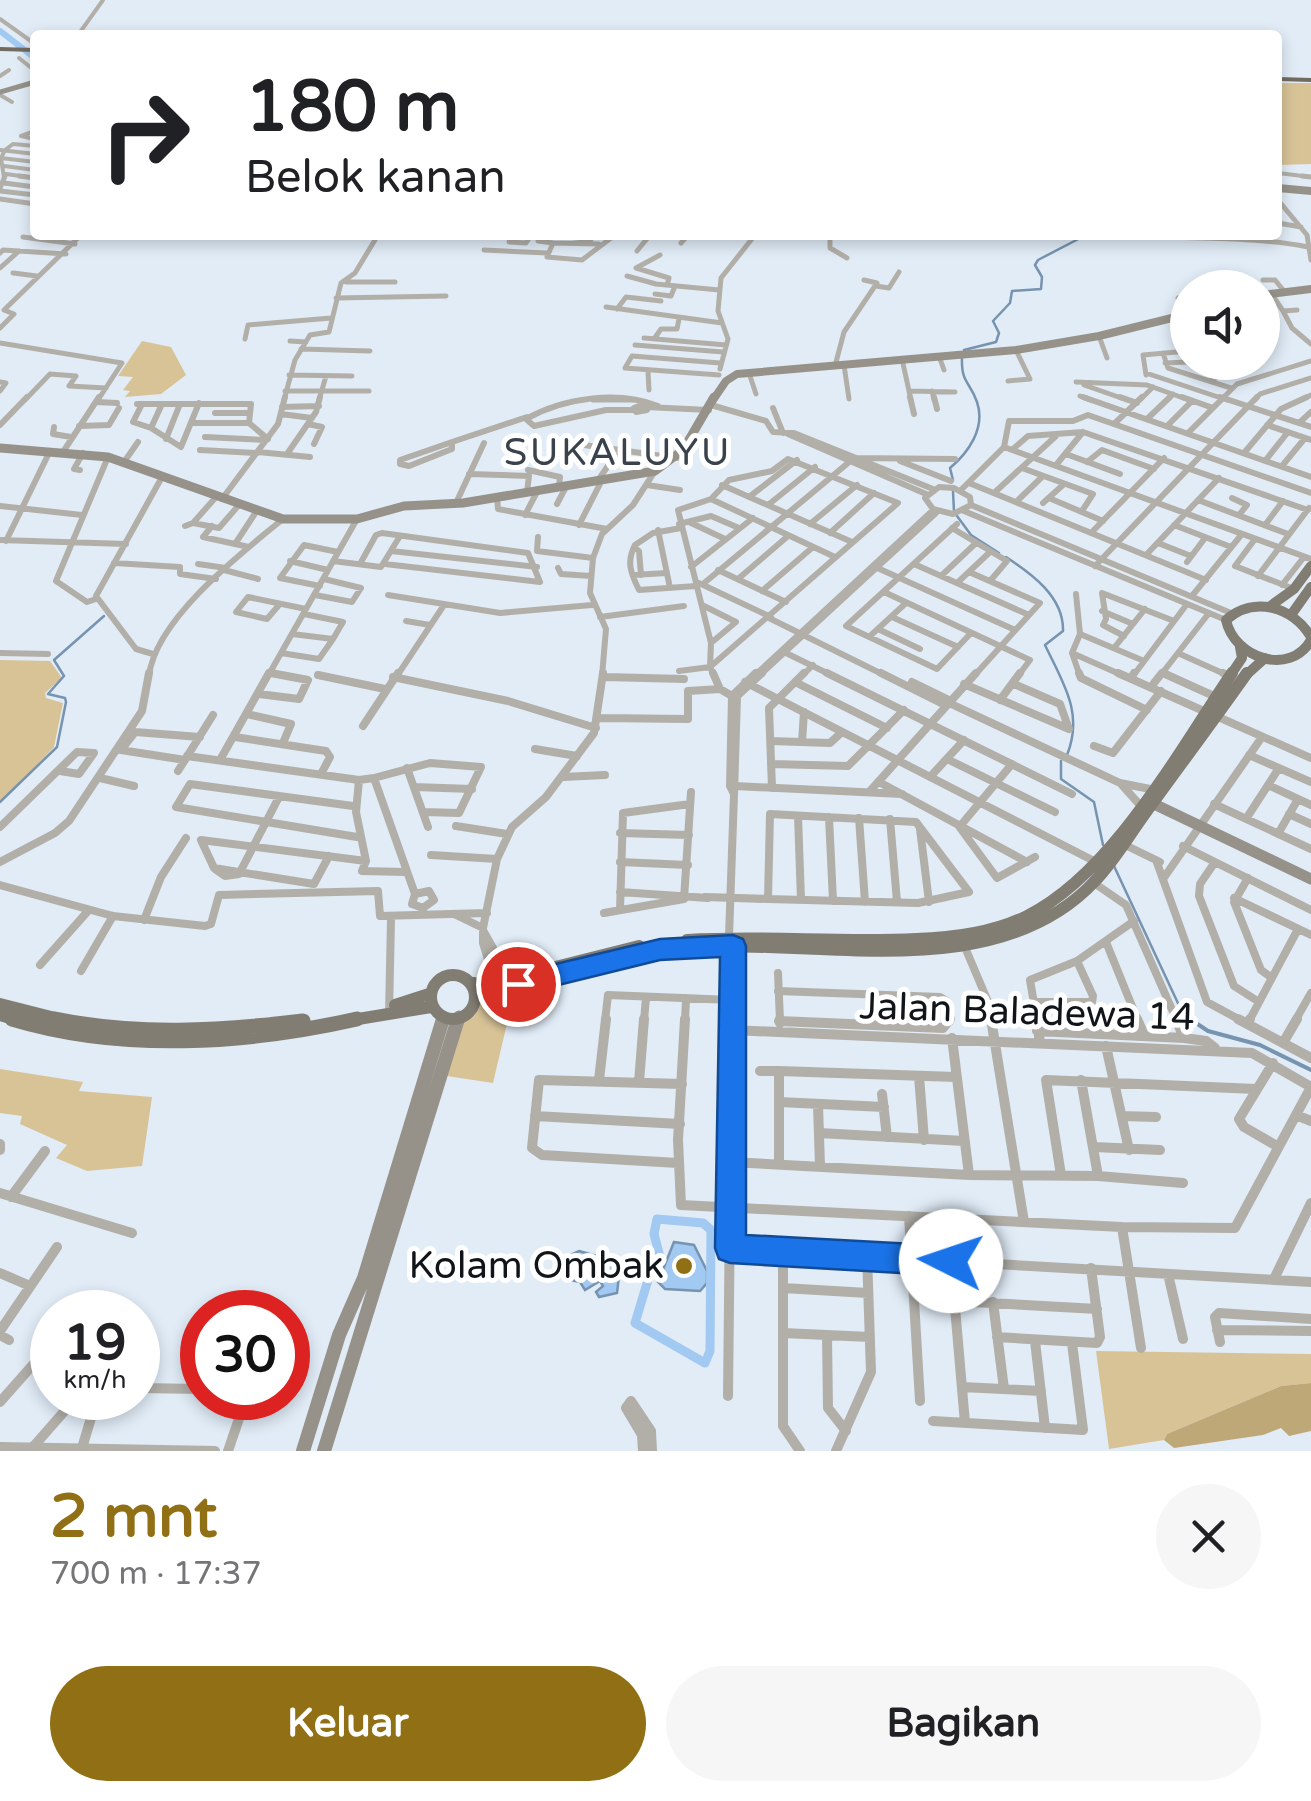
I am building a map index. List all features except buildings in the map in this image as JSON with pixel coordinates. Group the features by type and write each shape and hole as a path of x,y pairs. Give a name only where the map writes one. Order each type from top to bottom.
{"highway":[{"path":"1282,77 1311,78"}],"main road":[{"path":"1269,607 1308,561"},
{"path":"1291,615 1311,587"},
{"path":"1249,606 1269,607 1291,615 1310,646 1281,660 1265,658 1240,647 1228,634 1229,616 1249,606"},
{"path":"476,989 562,963 638,946 900,940 1001,926 1041,908 1123,844 1154,804 1211,714 1216,697 1242,658 1240,647"},
{"path":"444,1014 438,982 452,976 476,989 660,950 731,942 900,950 964,946 1044,921 1067,908 1094,883 1105,855 1138,804 1254,664 1265,658"},
{"path":"0,1004 67,1021 156,1030 272,1025 389,1011 444,1014 473,1008 476,989"},
{"path":"0,1015 83,1034 181,1038 263,1034 389,1011"}],"street":[{"path":"80,30 103,0"},
{"path":"0,18 30,45"},
{"path":"6,50 30,67"},
{"path":"0,76 9,70"},
{"path":"12,102 0,94 30,83"},
{"path":"0,84 10,89"},
{"path":"1,187 5,170 2,150 30,143"},
{"path":"1,158 30,161"},
{"path":"5,170 30,170"},
{"path":"5,170 30,177"},
{"path":"1282,174 1311,176"},
{"path":"1,187 30,187"},
{"path":"1,187 30,194"},
{"path":"1282,188 1311,191"},
{"path":"0,199 30,203"},
{"path":"1282,205 1301,227 1311,259"},
{"path":"1282,224 1301,227"},
{"path":"22,237 30,238"},
{"path":"44,240 74,244"},
{"path":"0,328 14,314 4,310 77,240"},
{"path":"238,506 221,527 189,524 219,498 267,440 281,410 289,375 304,346 311,334 328,332 342,282 355,273 375,240"},
{"path":"509,242 528,240"},
{"path":"538,242 548,240"},
{"path":"553,240 547,257 582,260 606,240"},
{"path":"562,240 599,244"},
{"path":"638,251 646,240"},
{"path":"0,458 4,448 108,456 238,506 284,519 357,519 404,506 456,504 655,471 676,458 709,410 722,377 720,364 725,349 718,312 719,290 724,272 751,240"},
{"path":"830,240 830,248 846,258"},
{"path":"1273,240 1308,247"},
{"path":"4,249 66,254"},
{"path":"484,250 547,253"},
{"path":"0,268 19,251"},
{"path":"660,256 636,268 669,278 666,285"},
{"path":"12,272 37,276"},
{"path":"876,286 889,288 898,272"},
{"path":"627,276 666,285 719,290"},
{"path":"864,280 877,282 876,286"},
{"path":"342,282 394,282"},
{"path":"616,309 626,297 671,296 676,286"},
{"path":"850,399 836,352 858,306 876,286"},
{"path":"1280,286 1284,291"},
{"path":"1280,292 1311,289"},
{"path":"654,295 661,302 656,314"},
{"path":"336,298 446,296"},
{"path":"606,307 722,323"},
{"path":"654,339 660,329 677,329 683,307"},
{"path":"1280,308 1292,328 1311,344"},
{"path":"1283,311 1297,310"},
{"path":"245,339 245,329 250,324 331,318"},
{"path":"720,364 631,356 625,368 722,377 1016,350 1122,335 1170,320"},
{"path":"1100,336 1108,358"},
{"path":"644,338 725,349"},
{"path":"290,341 304,346 370,350"},
{"path":"0,343 122,363 63,452"},
{"path":"636,345 725,349"},
{"path":"1008,381 1030,379 1016,350"},
{"path":"1150,386 1143,355 1170,352"},
{"path":"1163,353 1170,369 1230,388"},
{"path":"939,356 944,370"},
{"path":"902,359 914,414"},
{"path":"1188,434 1230,388 1259,374 1311,361"},
{"path":"1165,363 1170,363"},
{"path":"648,372 649,390"},
{"path":"749,373 756,394"},
{"path":"1146,373 1311,427"},
{"path":"0,425 50,374 76,376 64,394"},
{"path":"289,375 352,376"},
{"path":"287,454 320,406 326,376"},
{"path":"1098,562 1266,390 1311,378"},
{"path":"0,382 6,384 0,391"},
{"path":"1076,382 1137,403"},
{"path":"1076,382 1150,386 1213,408"},
{"path":"1076,382 1088,414 1311,493"},
{"path":"1118,396 1129,383"},
{"path":"68,386 106,388"},
{"path":"1114,424 1150,386"},
{"path":"285,392 369,391"},
{"path":"910,391 955,392"},
{"path":"932,392 937,409"},
{"path":"1146,419 1173,394"},
{"path":"1244,453 1275,415 1292,401 1311,395"},
{"path":"1080,396 1308,476 1311,467"},
{"path":"452,440 452,449 409,466 400,464 400,460 452,440 596,398 647,400 677,410"},
{"path":"1167,426 1192,400"},
{"path":"79,426 109,425 118,406 96,402"},
{"path":"199,404 182,447 134,422 140,404 162,404 180,404 199,404 251,404 249,422"},
{"path":"151,428 162,404"},
{"path":"166,438 180,404"},
{"path":"211,422 218,404"},
{"path":"281,410 320,406"},
{"path":"527,417 534,426 639,406 709,410 766,421 772,432 785,433 929,492 961,490 970,497 967,508"},
{"path":"646,408 658,406"},
{"path":"773,408 785,433"},
{"path":"281,410 322,427 314,444"},
{"path":"1299,423 1311,412"},
{"path":"215,413 250,413"},
{"path":"1009,448 1010,420 1080,420 1088,414"},
{"path":"1080,420 1084,432"},
{"path":"192,422 249,422 267,440"},
{"path":"1267,425 1308,439 1282,466"},
{"path":"54,428 52,434 71,436"},
{"path":"1056,465 1084,432"},
{"path":"961,490 1028,436 1084,432 1309,508 1258,576"},
{"path":"1266,460 1288,432"},
{"path":"994,493 1056,436"},
{"path":"204,437 267,440"},
{"path":"124,462 138,442"},
{"path":"456,504 484,444"},
{"path":"584,445 676,458"},
{"path":"578,525 620,448"},
{"path":"1009,448 1256,538 1308,561"},
{"path":"200,450 310,456"},
{"path":"1086,462 1100,450 1154,469"},
{"path":"50,451 3,541 126,544"},
{"path":"80,470 74,469 83,453"},
{"path":"1066,454 1120,474"},
{"path":"108,456 70,543 57,584 88,603 96,598 162,477"},
{"path":"891,457 951,480"},
{"path":"918,468 926,458"},
{"path":"1091,533 1164,458"},
{"path":"605,676 681,675 710,667 898,503 833,474 786,459 772,471 740,477 722,485 711,499 678,510 711,643 710,667 720,690"},
{"path":"637,575 637,590 698,584 851,460 951,459 936,475"},
{"path":"749,497 796,460"},
{"path":"1110,485 1132,461"},
{"path":"768,505 815,467"},
{"path":"1022,468 1094,496 1082,511"},
{"path":"528,470 560,478 563,486 557,504"},
{"path":"495,982 483,930 497,859 506,834 563,777 596,728 605,676 606,630 592,605 593,558 598,538 632,505 655,471"},
{"path":"469,474 529,476 532,491 526,515"},
{"path":"1016,502 1043,476"},
{"path":"740,477 762,486"},
{"path":"1146,555 1219,478"},
{"path":"968,482 1206,580"},
{"path":"647,484 680,490"},
{"path":"1064,484 1046,501 1103,521"},
{"path":"722,485 852,542"},
{"path":"810,524 858,485"},
{"path":"1222,509 1242,486"},
{"path":"929,492 926,502 934,509 946,513 967,508 1229,616"},
{"path":"830,532 874,493"},
{"path":"497,497 498,509 606,529"},
{"path":"1232,498 1247,505 1238,515"},
{"path":"711,499 836,557"},
{"path":"1198,500 1288,534"},
{"path":"1265,525 1283,501"},
{"path":"0,506 82,515"},
{"path":"235,544 256,512"},
{"path":"728,1396 734,696 934,513"},
{"path":"668,573 637,575 629,571 634,547 648,532 711,516 739,528"},
{"path":"690,567 753,518"},
{"path":"0,862 55,833 100,778 148,696 153,654 225,569 284,519"},
{"path":"220,760 357,519"},
{"path":"683,525 725,539"},
{"path":"212,526 203,537 248,547"},
{"path":"971,633 937,670 846,626 954,526 1007,562 990,581"},
{"path":"1174,526 1231,547"},
{"path":"658,530 670,588"},
{"path":"333,561 377,567 385,564 458,572 538,584 536,567 528,553 400,536 376,534 360,564"},
{"path":"1131,678 1242,534"},
{"path":"385,564 400,536"},
{"path":"738,580 788,536"},
{"path":"538,537 537,551 593,558"},
{"path":"1158,542 1189,559 1205,538"},
{"path":"1228,574 1256,538"},
{"path":"941,576 976,543"},
{"path":"458,572 470,544"},
{"path":"324,578 280,578 304,545 338,552"},
{"path":"762,591 813,547"},
{"path":"391,551 536,567"},
{"path":"957,583 990,552"},
{"path":"290,561 324,578 362,588 352,602 315,596"},
{"path":"114,563 180,567 180,574 216,579"},
{"path":"198,564 258,579"},
{"path":"914,564 1029,615"},
{"path":"875,567 1014,630"},
{"path":"1236,567 1288,587"},
{"path":"558,568 561,574 591,576"},
{"path":"718,570 786,602"},
{"path":"870,791 944,701 1040,603 969,572"},
{"path":"698,584 1120,783 1150,789"},
{"path":"884,592 1030,661 1000,700"},
{"path":"1124,636 1104,626 1100,596 1104,593 1174,621"},
{"path":"1076,594 1080,634 1072,653 1076,672 1083,680 1147,710"},
{"path":"388,595 500,613 592,605"},
{"path":"96,598 136,649 153,654"},
{"path":"279,605 267,619 236,612 248,598 279,605 305,612 342,620 320,659 281,653"},
{"path":"1190,600 1209,613 1229,616"},
{"path":"869,638 906,603"},
{"path":"362,726 444,605"},
{"path":"702,605 736,622 711,643"},
{"path":"600,617 684,606"},
{"path":"1114,648 1145,609"},
{"path":"1102,611 1133,624"},
{"path":"1094,746 1112,753 1147,710 1162,673 1209,613"},
{"path":"892,617 958,647"},
{"path":"406,621 430,625"},
{"path":"878,630 920,649"},
{"path":"747,683 803,632"},
{"path":"292,634 333,639"},
{"path":"1080,634 1144,661"},
{"path":"912,657 934,636"},
{"path":"784,652 1072,794"},
{"path":"1072,653 1158,687 1311,758"},
{"path":"0,654 47,656"},
{"path":"1180,654 1230,676"},
{"path":"772,788 769,708 813,665"},
{"path":"258,694 299,700 308,684 308,680 270,673"},
{"path":"1162,673 1216,697"},
{"path":"318,676 385,690"},
{"path":"393,677 508,701 596,728"},
{"path":"796,682 887,728"},
{"path":"747,683 930,778 1105,855"},
{"path":"964,684 1070,729 1062,706 1014,684"},
{"path":"599,718 688,718 688,691 720,690 734,696"},
{"path":"771,764 848,766 904,710"},
{"path":"802,742 804,712"},
{"path":"247,714 292,724 284,743"},
{"path":"178,771 213,715"},
{"path":"200,737 135,732 121,750 359,780 430,763 482,769 458,813 422,812"},
{"path":"771,741 830,743 842,732"},
{"path":"1162,878 1262,736"},
{"path":"235,737 330,753 321,774"},
{"path":"930,778 964,740"},
{"path":"535,748 577,756"},
{"path":"1249,754 1311,782"},
{"path":"948,758 1055,812"},
{"path":"958,824 1012,764"},
{"path":"407,768 428,826"},
{"path":"1246,819 1280,768"},
{"path":"0,827 60,771"},
{"path":"563,777 605,775"},
{"path":"100,778 134,786"},
{"path":"374,778 415,894 432,893 432,904 483,930 508,970 562,963"},
{"path":"356,884 366,860 357,837 353,803 359,780"},
{"path":"879,782 1031,860 997,878 958,824"},
{"path":"1120,783 1138,804"},
{"path":"357,837 176,807 190,784 353,803 379,793"},
{"path":"1268,785 1311,805"},
{"path":"414,787 472,790"},
{"path":"733,789 902,794"},
{"path":"604,913 679,902 686,896 691,792"},
{"path":"239,874 279,796"},
{"path":"1278,834 1298,799"},
{"path":"620,910 620,832 626,812 690,804"},
{"path":"1154,804 1311,879"},
{"path":"1214,804 1311,849"},
{"path":"1289,814 1311,824"},
{"path":"620,892 706,897 834,902 930,902 968,892 919,825 829,816 768,816 768,899"},
{"path":"798,816 800,900"},
{"path":"829,816 834,902"},
{"path":"859,818 865,902"},
{"path":"890,820 897,902"},
{"path":"919,825 930,902"},
{"path":"456,826 506,834"},
{"path":"620,832 689,836"},
{"path":"144,920 160,878 186,838"},
{"path":"330,856 314,884 239,874 214,868 202,838 366,860"},
{"path":"1123,844 1169,866"},
{"path":"979,856 996,845"},
{"path":"1183,846 1311,910"},
{"path":"431,855 497,859"},
{"path":"1156,860 1205,999 1311,1058"},
{"path":"620,862 688,865"},
{"path":"1215,862 1200,884 1199,896 1234,986 1259,1002"},
{"path":"362,871 405,872"},
{"path":"1234,898 1248,878"},
{"path":"1094,883 1125,902 1184,1038"},
{"path":"0,885 113,916 209,925 219,896 312,890 378,891 380,916 488,913"},
{"path":"1234,898 1311,935"},
{"path":"1234,898 1261,970 1272,978"},
{"path":"40,965 88,911"},
{"path":"81,971 113,916"},
{"path":"389,1011 391,919"},
{"path":"1134,921 1077,960 1031,978 1039,1037 1144,1035 1206,1041 1218,1050"},
{"path":"1248,1024 1298,929"},
{"path":"1106,942 1144,1035"},
{"path":"964,946 986,990 1024,1222"},
{"path":"1033,1002 1092,1002 1077,960"},
{"path":"778,972 778,991 780,1027 943,1028 950,1022 947,1002 940,997 778,991"},
{"path":"1283,1044 1311,993"},
{"path":"639,1082 646,996"},
{"path":"599,1080 606,998 732,1000"},
{"path":"686,998 678,1203 1122,1227 1235,1228 1311,1087"},
{"path":"303,1451 339,1334 364,1278 400,1168 444,1014"},
{"path":"324,1451 444,1014"},
{"name":"Jalan Baladewa 14","path":"732,1030 780,1027 994,1041 1039,1037 1106,1046 1218,1050 1258,1054 1311,1087"},
{"path":"952,1038 969,1175"},
{"path":"1106,1046 1129,1150"},
{"path":"1273,1062 1239,1119 1244,1127 1278,1146"},
{"path":"760,1070 956,1077"},
{"path":"779,1071 779,1164"},
{"path":"919,1076 924,1140"},
{"path":"678,1163 535,1154 532,1148 540,1080 682,1084"},
{"path":"1060,1175 1046,1080 1256,1089"},
{"path":"1081,1080 1098,1176"},
{"path":"882,1094 886,1137"},
{"path":"779,1102 884,1107"},
{"path":"818,1105 820,1166"},
{"path":"1296,1115 1311,1121"},
{"path":"535,1116 680,1124"},
{"path":"1122,1116 1156,1116"},
{"path":"819,1133 964,1141"},
{"path":"1094,1147 1160,1150"},
{"path":"45,1152 5,1195 132,1232"},
{"path":"730,1162 969,1175 1098,1176 1183,1183"},
{"path":"1274,1279 1311,1202"},
{"path":"909,1216 920,1400"},
{"path":"1122,1227 1141,1348"},
{"path":"3,1335 57,1248"},
{"path":"730,1248 1311,1282"},
{"path":"783,1251 783,1426 800,1451"},
{"path":"836,1451 868,1384 867,1255"},
{"path":"951,1261 965,1423"},
{"path":"997,1337 1097,1343 1091,1268"},
{"path":"0,1274 30,1286"},
{"path":"1168,1274 1183,1339"},
{"path":"783,1288 868,1293"},
{"path":"955,1301 1097,1308"},
{"path":"992,1302 1004,1389"},
{"path":"1311,1319 1219,1314 1215,1317 1218,1336 1311,1332"},
{"path":"783,1333 870,1337"},
{"path":"827,1336 828,1408 846,1432"},
{"path":"1035,1341 1045,1428"},
{"path":"933,1421 1083,1430 1072,1343"},
{"path":"0,1402 30,1368"},
{"path":"962,1387 1040,1390"},
{"path":"33,1447 57,1420"},
{"path":"82,1448 90,1420"},
{"path":"228,1451 239,1420"},
{"path":"642,1451 647,1433 652,1451"},
{"path":"0,1447 216,1451"}],"shaded area":[{"path":"1282,83 1311,83 1311,164 1282,165"},
{"path":"142,341 171,347 186,375 161,394 125,397 130,391 123,390 133,377 118,376"},
{"path":"0,660 50,661 62,678 45,693 46,698 63,703 54,747 0,803"},
{"path":"510,986 515,1008 509,1015 493,1083 440,1075 457,1021 477,1009 482,999"},
{"path":"0,1069 83,1082 79,1091 152,1097 142,1166 87,1171 56,1158 67,1145 20,1124 22,1116 0,1113"},
{"path":"1096,1351 1311,1354 1311,1383 1281,1386 1167,1434 1164,1440 1109,1449"},
{"path":"1311,1383 1311,1431 1289,1436 1281,1428 1263,1435 1174,1448 1164,1440 1167,1434 1281,1386"}],"water":[{"name":"Kolam Ombak","path":"674,1242 694,1245 707,1271 707,1283 700,1291 665,1289 658,1282"},
{"path":"579,1251 615,1261 620,1268 617,1293 599,1297 596,1292 603,1286 600,1281 585,1290 580,1282 565,1279 560,1260"}],"waterway":[{"path":"0,31 30,54"},
{"path":"964,350 996,342 999,333 993,321 1010,303 1012,291 1041,289 1042,277 1035,265 1038,260 1076,240"},
{"path":"953,480 950,468 969,447 979,421 977,402 964,378 962,357"},
{"path":"953,491 954,512"},
{"path":"957,516 971,535 999,553"},
{"path":"1006,557 1045,588 1062,619 1063,631 1045,645 1072,712 1072,740 1067,755"},
{"path":"0,802 57,747 66,702 65,698 48,694 64,676 54,660 104,616"},
{"path":"1061,761 1061,779 1094,802 1103,845"},
{"path":"1114,866 1183,1014 1193,1021"},
{"path":"1193,1021 1208,1031 1260,1045 1311,1070"},
{"path":"657,1219 703,1223 711,1230 710,1351 705,1363 635,1323 648,1280 661,1261 654,1234 657,1219"}],"place":[{"name":"Kolam Ombak","path":"684,1266"}],"district":[{"name":"SUKALUYU","path":"618,453"}],"route":[{"path":"518,984 660,950 733,946 730,1248 951,1261"}]}
